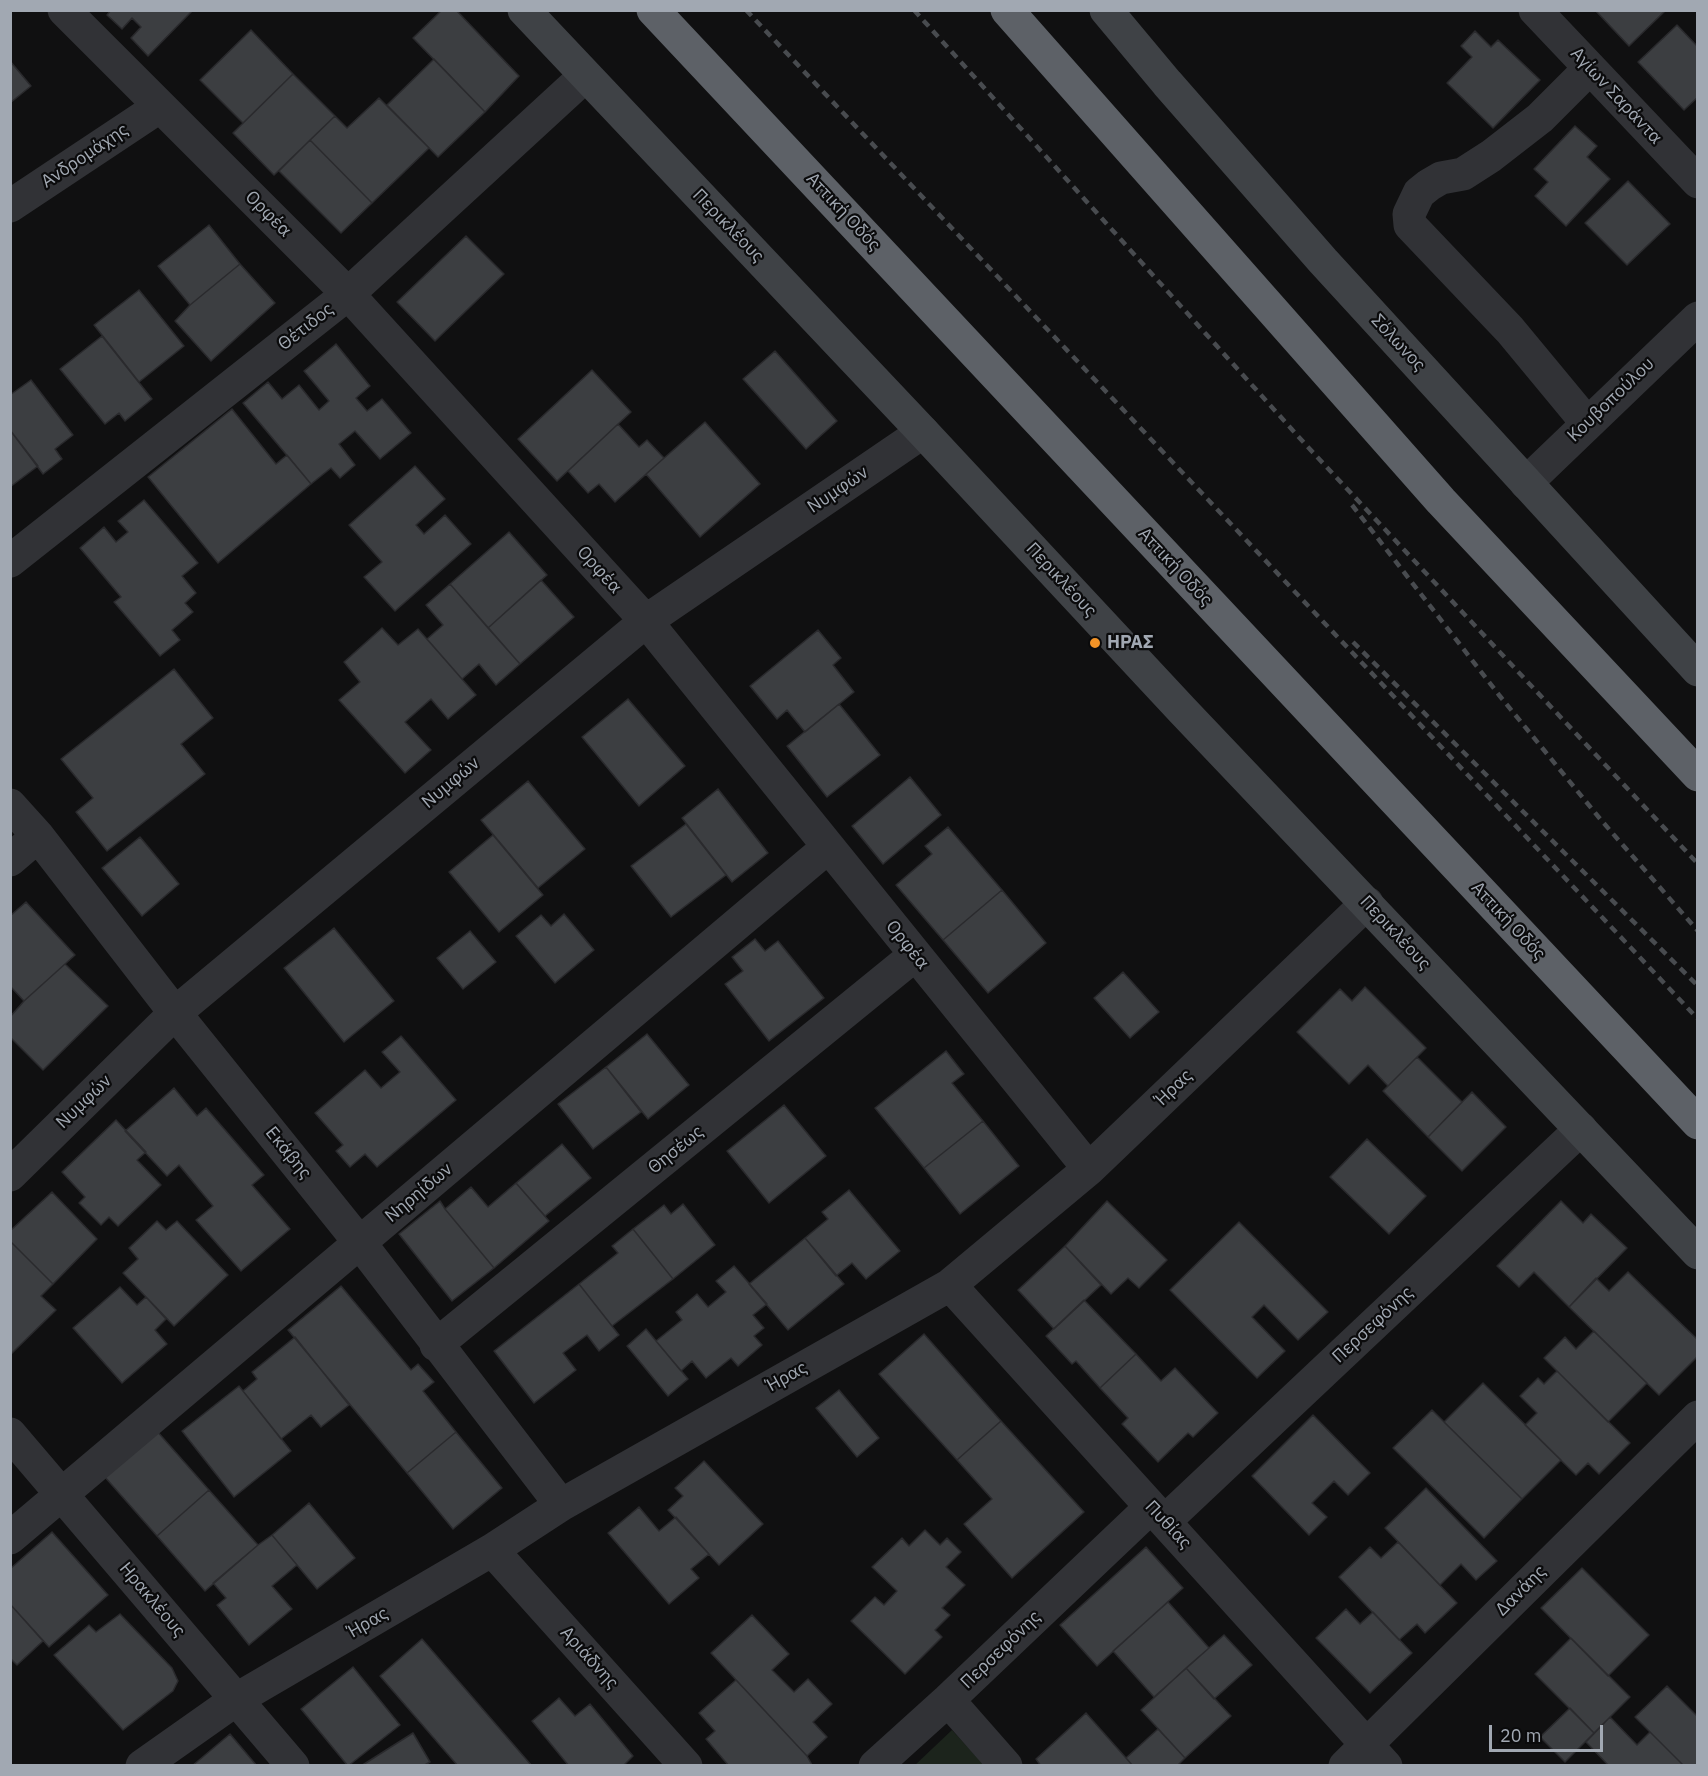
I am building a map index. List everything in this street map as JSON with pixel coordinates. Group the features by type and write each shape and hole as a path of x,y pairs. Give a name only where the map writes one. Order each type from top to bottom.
{"highway":[{"name":"Αττική Οδός","path":"654,10 1698,1123"},
{"path":"1007,10 1441,501 1698,775"}],"street":[{"name":"Ορφέα","path":"64,10 348,294 646,621 827,848 1089,1169"},
{"name":"Περικλέους","path":"524,10 1698,1253"},
{"name":"Σόλωνος","path":"1106,10 1323,261 1698,670"},
{"name":"Αγίων Σαράντα","path":"1535,10 1698,182"},
{"path":"1587,423 1510,330 1410,225 1408,214 1413,202 1429,185 1441,178 1463,174 1491,156 1540,118 1590,68"},
{"name":"Θέτιδος","path":"10,561 348,294 585,76"},
{"name":"Ανδρομάχης","path":"10,206 159,106"},
{"name":"Κουβοπούλου","path":"1526,483 1698,318"},
{"name":"Νυμφών","path":"10,1175 175,1013 646,621 923,432"},
{"name":"Εκάβης","path":"10,804 38,836 175,1013 360,1243 561,1505"},
{"path":"10,860 38,836"},
{"name":"Νηρηίδων","path":"10,1538 827,848"},
{"name":"Ήρας","path":"142,1766 237,1699 492,1550 561,1505 950,1285 1089,1169 1367,903"},
{"name":"Θησέως","path":"436,1345 915,955"},
{"name":"Περσεφόνης","path":"874,1766 1158,1514 1581,1129"},
{"name":"Πυθίας","path":"950,1285 1158,1514 1366,1758"},
{"name":"Δανάης","path":"1366,1758 1698,1416"},
{"name":"Ηρακλέους","path":"10,1434 293,1766"},
{"name":"Αριάδνης","path":"492,1550 686,1766"},
{"path":"948,1700 1006,1766"}],"shaded area":[{"path":"952,1730 984,1765 914,1766"}],"building":[{"path":"111,10 193,10 148,56 131,38 141,27 132,18 122,29 107,15"},
{"path":"442,10 456,10 519,76 485,112 413,38"},
{"path":"1595,10 1666,10 1629,46"},
{"path":"1677,25 1698,47 1698,97 1684,110 1638,62"},
{"path":"251,30 293,74 243,123 200,80"},
{"path":"1475,31 1491,47 1498,40 1540,80 1493,128 1447,83 1472,57 1461,46"},
{"path":"434,59 485,112 438,157 387,105"},
{"path":"10,61 31,86 10,103"},
{"path":"293,74 335,116 274,175 233,133"},
{"path":"379,98 429,148 372,203 310,140 335,116 347,128"},
{"path":"1575,126 1597,146 1587,157 1610,179 1566,226 1535,196 1548,182 1534,169"},
{"path":"310,140 372,203 341,233 279,171"},
{"path":"1628,181 1670,224 1627,265 1585,223"},
{"path":"209,225 240,264 190,305 158,266"},
{"path":"466,236 504,274 435,341 397,302"},
{"path":"240,264 275,303 211,361 175,321 190,305"},
{"path":"139,290 184,346 139,382 94,325"},
{"path":"102,336 152,399 125,421 119,413 105,424 60,369"},
{"path":"336,344 370,386 356,398 367,411 382,399 411,433 380,459 355,431 339,444 355,465 340,478 331,468 311,484 243,403 268,382 282,399 299,385 319,410 329,401 304,371"},
{"path":"775,351 837,421 806,449 743,379"},
{"path":"592,370 631,412 557,481 518,439"},
{"path":"31,380 73,435 55,449 62,459 43,474 10,430 10,395"},
{"path":"232,409 276,464 287,455 311,484 218,563 148,477"},
{"path":"705,422 760,484 700,537 646,474"},
{"path":"618,424 639,447 647,440 664,458 615,502 599,484 588,493 568,471"},
{"path":"10,430 38,466 10,487"},
{"path":"415,466 445,499 416,525 424,534 445,515 471,544 395,611 364,577 382,562 349,525"},
{"path":"144,500 198,563 182,576 196,593 185,603 193,612 172,630 180,640 160,656 114,602 121,597 80,548 104,527 116,542 128,532 118,521"},
{"path":"509,532 547,575 488,628 450,584"},
{"path":"541,580 574,617 520,664 488,628"},
{"path":"450,584 520,664 496,685 479,664 462,679 427,639 443,625 426,605"},
{"path":"382,628 398,645 418,629 476,695 448,719 431,699 405,722 431,750 405,773 339,700 360,682 344,662"},
{"path":"818,630 841,658 833,665 854,692 805,732 787,710 777,719 750,686"},
{"path":"174,669 213,718 181,744 205,774 107,851 76,812 93,798 61,759"},
{"path":"628,699 685,766 639,806 582,737"},
{"path":"839,704 880,755 827,797 787,746"},
{"path":"910,777 941,815 883,864 852,826"},
{"path":"528,781 585,849 538,888 481,820"},
{"path":"718,789 768,853 732,882 682,818"},
{"path":"686,824 726,875 671,917 631,866"},
{"path":"948,827 1002,890 943,940 896,885 932,854 925,846"},
{"path":"493,835 543,895 499,932 449,872"},
{"path":"140,837 179,884 142,916 102,868"},
{"path":"1002,890 1046,943 988,993 943,940"},
{"path":"26,902 75,955 24,1001 10,986 10,916"},
{"path":"564,914 594,950 555,983 516,936 541,915 551,926"},
{"path":"334,928 394,1001 344,1042 284,968"},
{"path":"470,931 496,962 463,989 437,958"},
{"path":"755,939 765,951 778,941 824,998 769,1041 725,984 743,971 732,957"},
{"path":"65,964 108,1006 43,1070 10,1037 10,1017 24,1001"},
{"path":"1123,972 1159,1012 1130,1038 1094,998"},
{"path":"1365,987 1426,1048 1388,1086 1368,1065 1349,1084 1297,1032 1340,989 1352,1001"},
{"path":"647,1034 689,1085 648,1119 606,1067"},
{"path":"401,1036 456,1100 377,1167 365,1154 350,1167 336,1151 343,1145 315,1113 365,1070 381,1088 400,1072 382,1052"},
{"path":"946,1051 964,1074 952,1083 983,1121 924,1168 875,1108"},
{"path":"1417,1057 1462,1102 1428,1137 1383,1091"},
{"path":"606,1067 641,1112 593,1149 558,1104"},
{"path":"174,1088 197,1116 206,1108 264,1175 252,1185 290,1229 241,1271 196,1220 213,1206 179,1165 167,1176 125,1131"},
{"path":"1472,1092 1506,1127 1462,1171 1428,1137"},
{"path":"784,1105 826,1156 769,1203 727,1151"},
{"path":"116,1120 146,1152 137,1160 161,1185 118,1226 109,1217 101,1225 79,1203 85,1197 62,1172"},
{"path":"983,1121 1019,1166 960,1214 924,1168"},
{"path":"1367,1139 1426,1196 1389,1234 1330,1177"},
{"path":"562,1144 591,1178 545,1216 516,1183"},
{"path":"516,1183 549,1221 494,1268 445,1209 471,1187 488,1207"},
{"path":"849,1190 900,1251 866,1279 852,1263 836,1276 805,1238 828,1219 822,1212"},
{"path":"52,1192 97,1239 53,1284 10,1241 10,1231"},
{"path":"440,1201 494,1268 452,1301 399,1234"},
{"path":"1107,1201 1167,1260 1139,1288 1128,1278 1111,1294 1065,1246"},
{"path":"1561,1201 1583,1223 1591,1214 1627,1248 1569,1307 1534,1272 1519,1287 1497,1266"},
{"path":"683,1204 715,1245 673,1279 633,1229 664,1205 671,1214"},
{"path":"157,1221 166,1230 177,1221 228,1275 174,1326 123,1273 138,1259 129,1248"},
{"path":"1239,1222 1328,1312 1298,1340 1264,1305 1252,1317 1285,1351 1257,1378 1170,1290"},
{"path":"633,1229 673,1279 612,1326 579,1284 618,1253 612,1246"},
{"path":"805,1238 844,1284 788,1330 749,1284"},
{"path":"10,1241 53,1284 41,1296 56,1310 10,1355"},
{"path":"1065,1246 1101,1285 1054,1329 1018,1290"},
{"path":"734,1266 767,1304 753,1315 764,1328 754,1336 762,1345 738,1366 731,1358 706,1378 692,1361 681,1371 656,1341 682,1320 676,1312 697,1294 708,1307 726,1292 716,1281"},
{"path":"1628,1272 1698,1340 1698,1356 1659,1395 1569,1307 1596,1278 1609,1291"},
{"path":"579,1284 619,1335 599,1351 587,1335 563,1353 576,1370 534,1403 494,1351"},
{"path":"341,1286 411,1370 418,1364 434,1382 423,1391 456,1432 407,1473 288,1330"},
{"path":"120,1287 137,1305 146,1297 166,1319 155,1330 167,1344 122,1383 73,1328"},
{"path":"1084,1300 1136,1354 1100,1388 1076,1361 1072,1364 1046,1336"},
{"path":"646,1329 688,1379 668,1396 627,1346"},
{"path":"1594,1331 1647,1383 1608,1422 1544,1358 1565,1337 1576,1349"},
{"path":"924,1334 1001,1421 957,1460 879,1374"},
{"path":"295,1337 349,1405 321,1427 311,1415 281,1439 243,1391 257,1379 252,1372"},
{"path":"1136,1354 1161,1381 1175,1368 1218,1413 1193,1437 1188,1433 1158,1462 1122,1424 1128,1418 1100,1388"},
{"path":"1557,1371 1630,1443 1599,1474 1588,1463 1576,1475 1525,1425 1537,1413 1520,1396 1538,1378 1544,1384"},
{"path":"1483,1383 1561,1460 1522,1499 1444,1422"},
{"path":"239,1386 291,1451 234,1497 182,1431"},
{"path":"839,1390 879,1438 857,1457 816,1408"},
{"path":"1432,1410 1522,1499 1484,1538 1393,1448"},
{"path":"1313,1415 1370,1473 1348,1495 1334,1481 1312,1503 1327,1517 1309,1535 1252,1476"},
{"path":"1001,1421 1084,1512 1012,1578 964,1524 992,1499 957,1460"},
{"path":"156,1430 209,1490 157,1536 104,1476"},
{"path":"456,1432 502,1488 453,1529 407,1473"},
{"path":"704,1461 763,1524 719,1565 668,1510 683,1496 675,1488"},
{"path":"1426,1488 1497,1561 1476,1580 1461,1564 1440,1585 1385,1528"},
{"path":"209,1490 258,1545 205,1591 157,1536"},
{"path":"309,1503 355,1558 317,1589 272,1535"},
{"path":"639,1507 659,1531 676,1517 709,1554 691,1569 699,1578 669,1604 608,1533"},
{"path":"925,1530 940,1545 947,1538 961,1552 946,1567 965,1585 942,1608 950,1615 935,1630 942,1637 905,1674 851,1621 875,1597 884,1605 897,1591 872,1567 902,1538 909,1546"},
{"path":"52,1532 108,1595 49,1647 10,1604 10,1569"},
{"path":"272,1535 297,1565 272,1586 292,1609 249,1645 217,1605 226,1598 213,1583"},
{"path":"1398,1542 1457,1603 1425,1633 1417,1624 1399,1640 1339,1577 1370,1547 1381,1558"},
{"path":"1146,1547 1183,1588 1097,1666 1060,1625"},
{"path":"1582,1568 1649,1635 1608,1676 1541,1608"},
{"path":"1168,1602 1209,1648 1154,1697 1113,1651"},
{"path":"10,1604 43,1641 17,1665 10,1658"},
{"path":"1346,1609 1360,1624 1373,1612 1412,1653 1370,1693 1316,1638"},
{"path":"120,1614 172,1668 178,1681 173,1691 123,1730 54,1655 89,1625 96,1632"},
{"path":"752,1615 789,1654 772,1670 794,1692 808,1679 832,1704 813,1722 827,1737 807,1756 711,1653"},
{"path":"1224,1635 1252,1665 1214,1699 1186,1668"},
{"path":"1571,1638 1630,1697 1594,1733 1535,1674"},
{"path":"422,1639 532,1766 458,1766 380,1676"},
{"path":"353,1667 400,1725 348,1766 301,1709"},
{"path":"1186,1668 1231,1716 1185,1758 1141,1710"},
{"path":"736,1680 807,1756 812,1765 729,1766 706,1739 715,1731 699,1713"},
{"path":"1667,1686 1698,1717 1698,1766 1684,1766 1635,1717"},
{"path":"559,1698 575,1716 590,1704 633,1756 623,1766 569,1766 532,1721"},
{"path":"1570,1708 1594,1733 1565,1762 1540,1737"},
{"path":"1086,1713 1133,1766 1041,1766 1036,1759"},
{"path":"1610,1717 1637,1745 1650,1732 1684,1766 1609,1766 1586,1742"},
{"path":"1158,1729 1185,1758 1177,1766 1133,1766 1126,1758"},
{"path":"413,1733 430,1762 423,1766 361,1766"},
{"path":"230,1734 257,1766 192,1766"}],"railway":[{"path":"746,10 1698,1019"},
{"path":"914,10 1306,445 1698,864"},
{"path":"1352,505 1499,695 1601,820 1698,931"},
{"path":"1353,642 1698,986"}],"place":[{"name":"ΗΡΑΣ","path":"1095,643"}]}
